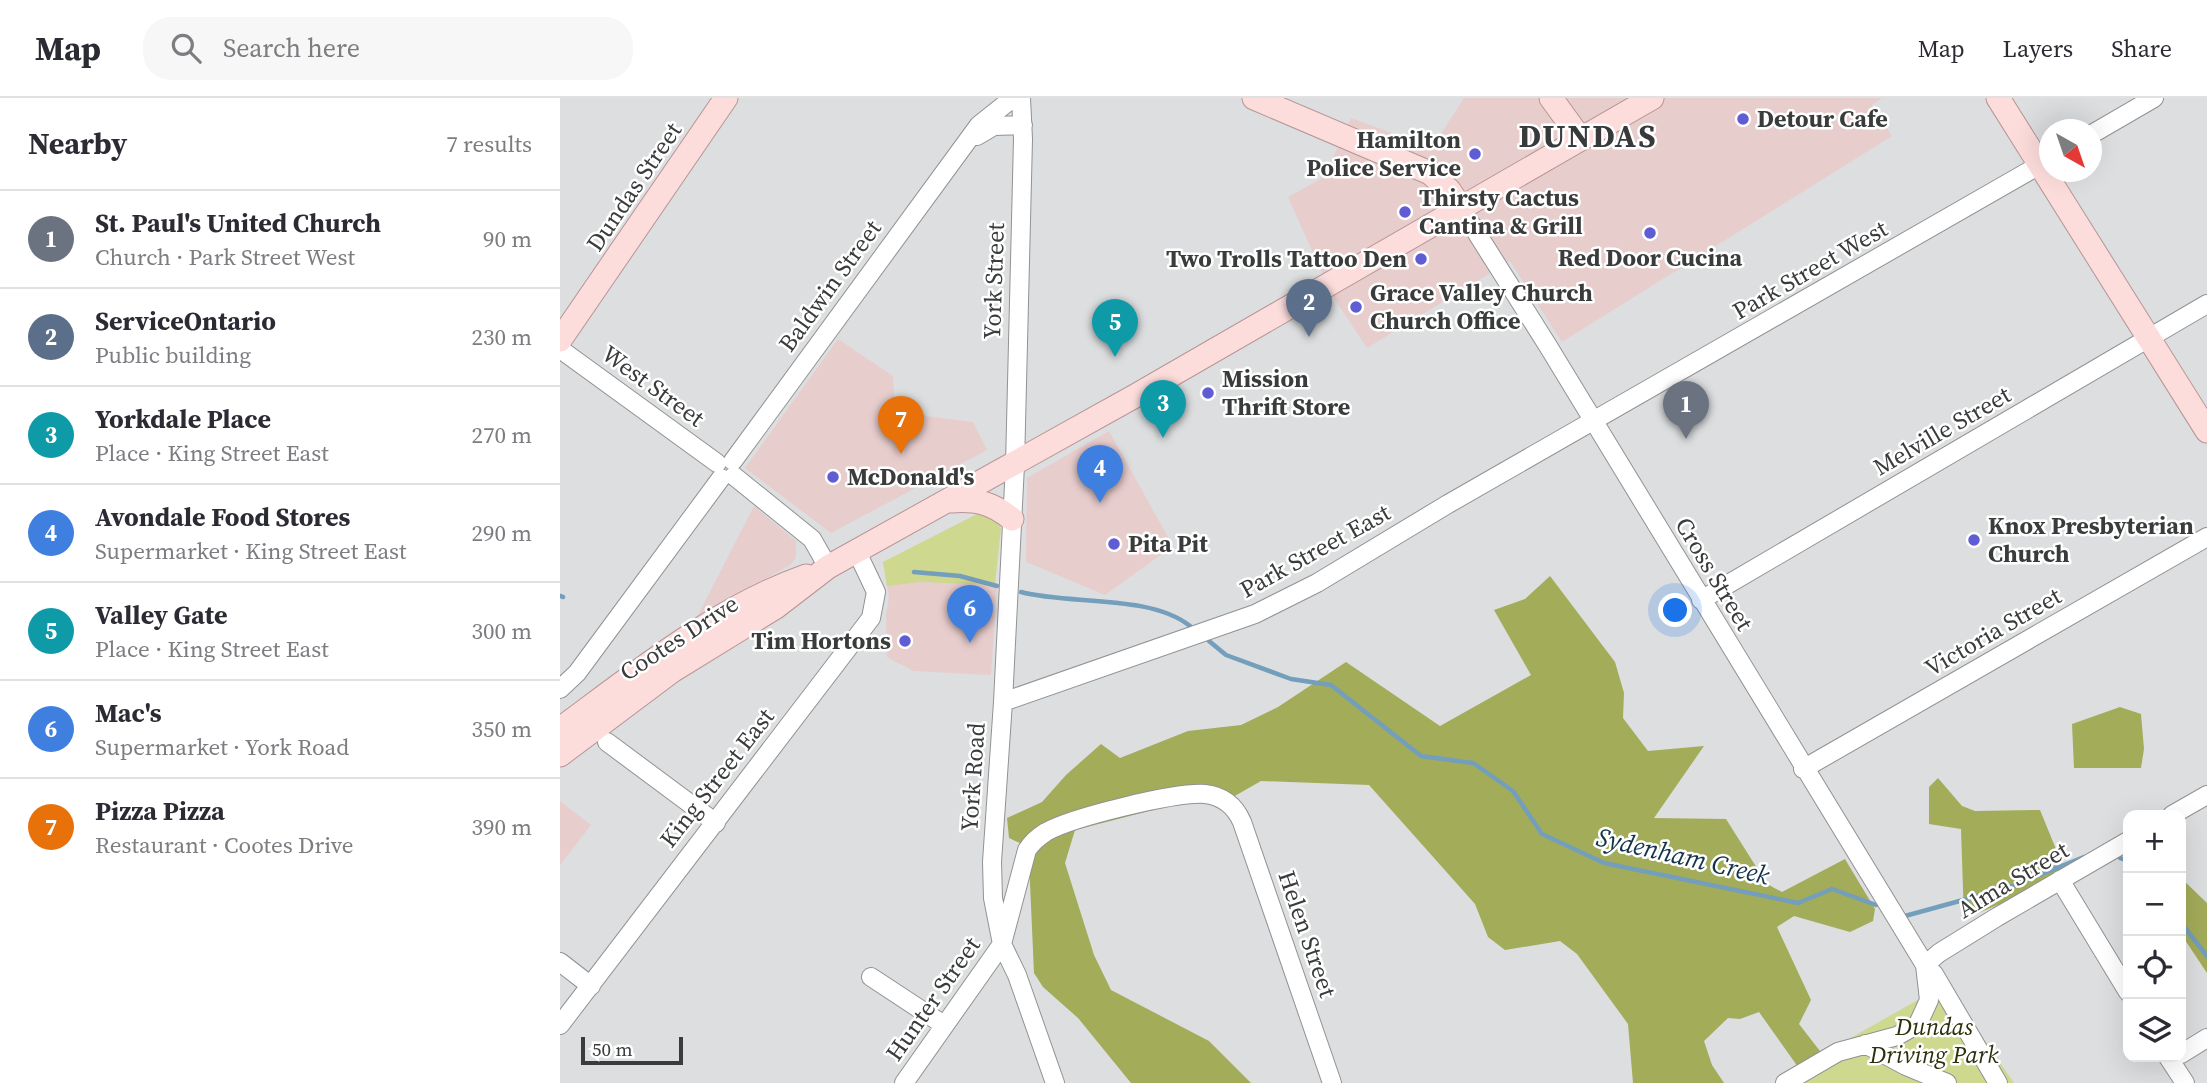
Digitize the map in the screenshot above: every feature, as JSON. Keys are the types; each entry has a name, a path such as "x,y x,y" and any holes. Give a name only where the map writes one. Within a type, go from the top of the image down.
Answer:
{"main road":[{"name":"Dundas Street","path":"560,340 726,98"},
{"path":"1254,98 1430,173 1449,190 1461,208"},
{"path":"1551,98 1580,138"},
{"path":"1014,465 1652,98"},
{"path":"1998,98 2039,154"},
{"path":"2057,182 2207,431"},
{"name":"Cootes Drive","path":"560,730 671,649 769,589 828,567 1014,465"},
{"path":"948,501 982,501 993,505 1012,519"},
{"name":"Cootes Drive","path":"560,755 672,671 776,607 828,567"}],"street":[{"name":"Baldwin Street","path":"560,689 577,673 979,125 1013,98"},
{"name":"York Street","path":"1014,465 1023,125 1021,98"},
{"path":"2102,128 2154,98"},
{"path":"968,141 994,126 1023,125"},
{"name":"Park Street West","path":"1593,421 2039,165"},
{"name":"Cross Street","path":"1461,208 1803,769 1925,965 1934,974 1998,1083"},
{"name":"Melville Street","path":"1701,600 2207,304"},
{"name":"West Street","path":"560,349 726,469 812,539 828,567"},
{"name":"Park Street East","path":"1003,702 1271,607 1317,583 1593,421"},
{"name":"York Road","path":"1014,465 1003,702 992,862 993,898 1002,944 1017,975 1055,1083"},
{"name":"Victoria Street","path":"1803,769 2207,537"},
{"name":"King Street East","path":"560,1025 871,618 876,592 857,552"},
{"path":"607,741 716,823"},
{"name":"Helen Street","path":"1002,944 1027,850 1034,840 1048,831 1119,807 1205,794 1230,803 1242,822 1332,1083"},
{"path":"2181,810 2207,795"},
{"name":"Alma Street","path":"1925,965 1939,953 2123,844"},
{"path":"2060,880 2123,984"},
{"name":"Hunter Street","path":"904,1083 1002,944"},
{"path":"560,962 591,986"},
{"path":"1785,1083 1838,1052 1897,1036 1918,1024 1929,1000 1925,965"},
{"path":"871,976 944,1025"},
{"path":"2186,1050 2207,1038"},
{"path":"1865,1044 1906,1066 1947,1083"},
{"path":"2175,1062 2185,1083"}],"shaded area":[{"path":"1464,98 1882,98 1872,105 1892,136 1562,342 1510,261 1367,348 1332,295 1288,197 1324,177 1351,118 1432,148"},
{"path":"838,339 893,376 895,412 973,422 987,450 831,533 745,468"},
{"path":"1109,431 1173,546 1105,595 1026,562 1027,478"},
{"path":"754,506 796,541 796,558 790,565 696,619"},
{"path":"883,562 997,586 991,675 913,671 887,657 886,615 889,597"},
{"path":"560,801 591,825 560,865"}],"green space":[{"path":"979,513 996,519 1001,528 995,585 920,582 887,586 883,562"},
{"path":"1550,576 1615,662 1624,693 1623,718 1648,751 1704,746 1654,818 1726,819 1767,884 1782,892 1845,859 1875,909 1873,921 1850,932 1794,916 1777,927 1811,1000 1799,1024 1823,1055 1798,1067 1759,1012 1740,1019 1728,1018 1704,1041 1712,1065 1724,1083 1633,1083 1628,1024 1577,954 1560,941 1505,950 1488,937 1475,904 1369,785 1261,781 1226,801 1200,798 1075,830 1065,863 1094,955 1111,990 1209,1041 1251,1083 1131,1083 1078,1018 1043,987 1034,973 1029,861 1037,851 1009,838 1007,818 1042,802 1066,775 1101,744 1120,758 1188,731 1241,725 1278,707 1346,662 1440,726 1531,675 1494,610 1525,599"},
{"path":"2120,707 2141,714 2144,749 2141,768 2074,768 2072,724"},
{"path":"1938,778 1962,806 1975,811 2040,810 2067,876 1964,919 1961,829 1929,824 1929,787"},
{"path":"2186,883 2207,903 2207,973 2186,942"},
{"name":"Dundas Driving Park","path":"1946,984 2014,1083 1780,1083 1826,1052"}],"waterway":[{"name":"Sydenham Creek","path":"914,572 960,576 997,586"},
{"name":"Sydenham Creek","path":"1021,592 1153,609 1190,626"},
{"name":"Sydenham Creek","path":"1209,641 1226,655 1291,679 1331,685 1421,756 1473,763 1513,791 1542,834 1604,863 1798,903 1832,889 1876,905"},
{"name":"Sydenham Creek","path":"1905,916 2007,888 2084,857"},
{"name":"Sydenham Creek","path":"2186,929 2207,956"}],"place":[{"name":"Detour Cafe","path":"1743,119"},
{"name":"Hamilton Police Service","path":"1475,154"},
{"name":"Thirsty Cactus Cantina & Grill","path":"1405,212"},
{"name":"Red Door Cucina","path":"1650,233"},
{"name":"Two Trolls Tattoo Den","path":"1421,259"},
{"name":"Grace Valley Church Church Office","path":"1356,307"},
{"name":"ServiceOntario","path":"1309,337"},
{"name":"Valley Gate","path":"1115,357"},
{"name":"Mission Thrift Store","path":"1208,393"},
{"name":"Yorkdale Place","path":"1163,438"},
{"name":"St. Paul's United Church","path":"1686,439"},
{"name":"Pizza Pizza","path":"901,454"},
{"name":"McDonald's","path":"833,477"},
{"name":"Avondale Food Stores","path":"1100,503"},
{"name":"Knox Presbyterian Church","path":"1974,540"},
{"name":"Pita Pit","path":"1114,544"},
{"name":"Tim Hortons","path":"905,641"},
{"name":"Mac's","path":"970,643"}],"district":[{"name":"DUNDAS","path":"1588,136"}]}
